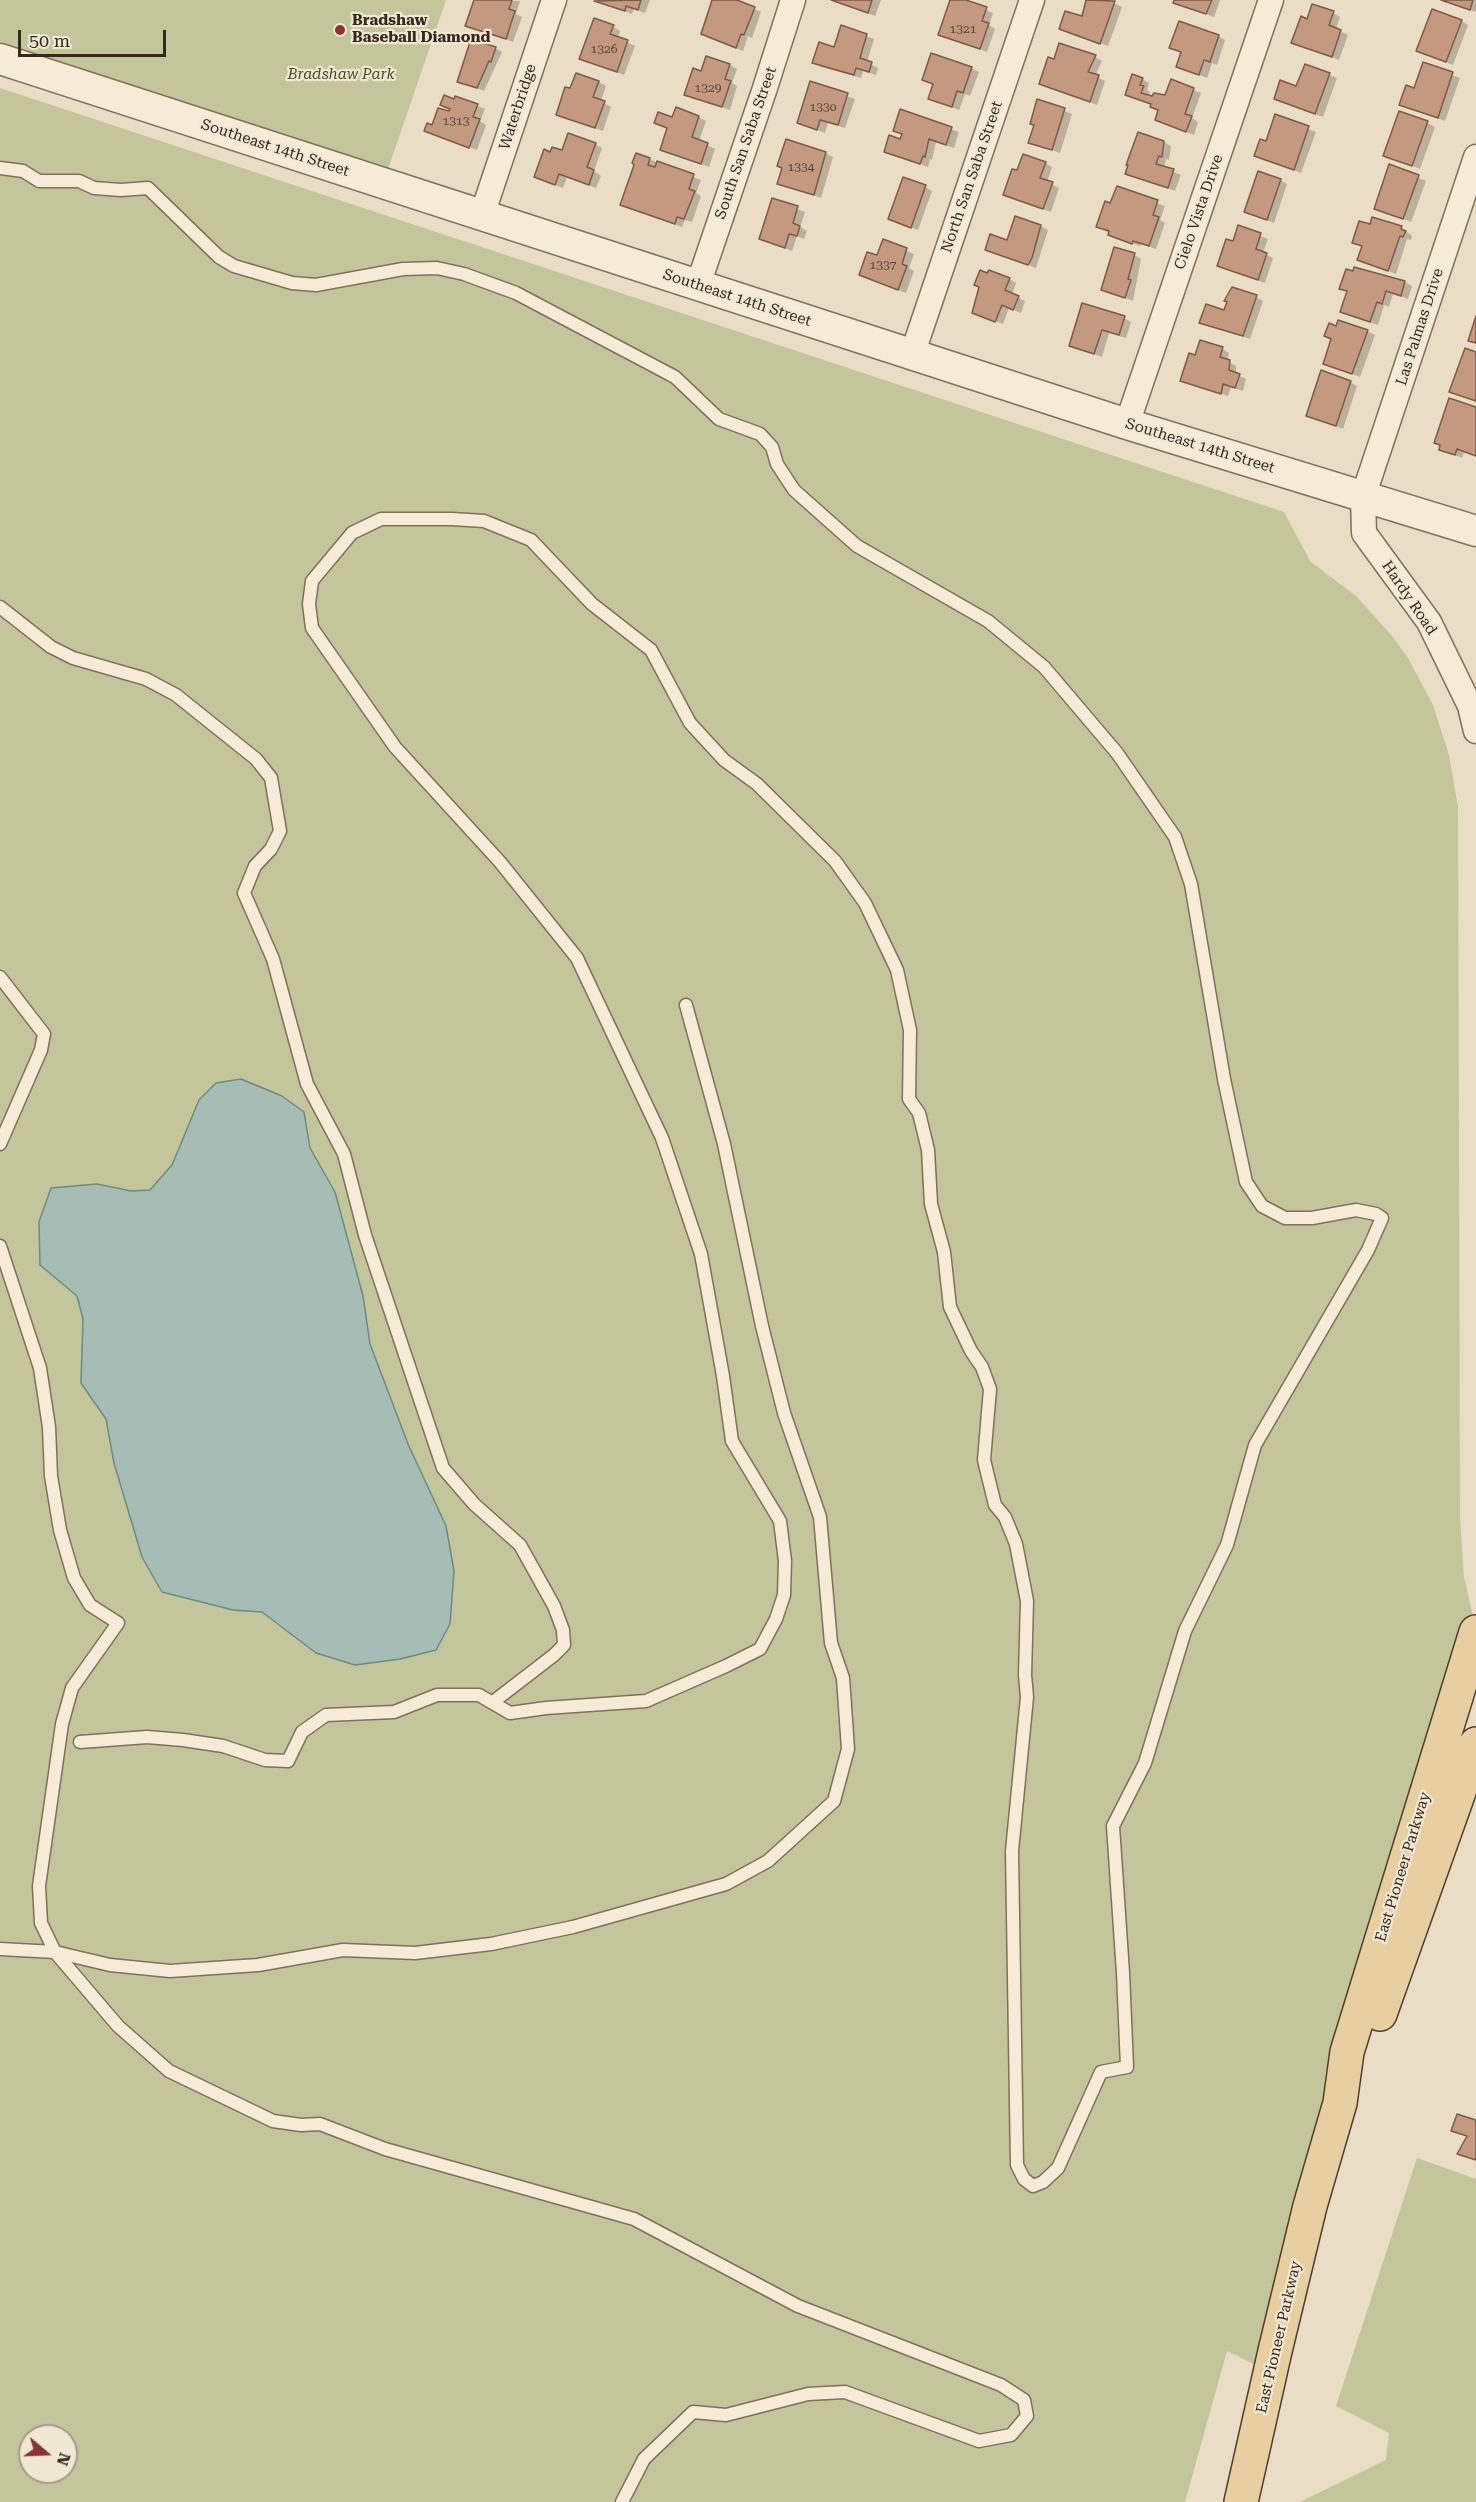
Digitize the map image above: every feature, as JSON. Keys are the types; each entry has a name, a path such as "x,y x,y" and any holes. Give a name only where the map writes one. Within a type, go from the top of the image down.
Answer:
{"main road":[{"name":"East Pioneer Parkway","path":"1241,2502 1307,2217 1340,2103 1347,2052 1476,1632"},
{"name":"East Pioneer Parkway","path":"1340,2103 1364,2057 1476,1744"}],"street":[{"name":"Waterbridge","path":"482,214 554,0"},
{"name":"South San Saba Street","path":"698,285 793,0"},
{"name":"North San Saba Street","path":"912,354 1032,0"},
{"name":"Cielo Vista Drive","path":"1127,423 1271,0"},
{"name":"Southeast 14th Street","path":"0,59 1127,423 1476,531"},
{"name":"Las Palmas Drive","path":"1363,497 1476,157"},
{"name":"Hardy Road","path":"1363,497 1364,533 1429,622 1470,706 1476,731"}],"lane":[{"path":"0,168 23,171 39,181 79,181 94,188 121,190 148,188 226,261 234,266 292,284 316,285 403,269 437,268 464,274 516,292 675,377 719,419 760,434 772,447 777,464 794,490 856,546 988,621 1044,667 1117,753 1175,837 1191,884 1224,1079 1246,1182 1262,1206 1285,1218 1312,1218 1356,1210 1376,1214 1382,1218 1368,1250 1255,1445 1227,1545 1185,1631 1145,1763 1121,1806 1113,1826 1127,2067 1101,2072 1058,2168 1043,2182 1033,2186 1024,2179 1017,2165 1012,1851 1027,1697 1025,1675 1027,1601 1016,1544 1005,1517 995,1505 984,1460 990,1389 982,1367 971,1351 950,1307 944,1252 931,1204 928,1150 919,1113 909,1099 910,1030 897,970 865,903 835,861 757,784 724,760 690,723 651,650 592,604 531,540 484,521 381,519 352,533 312,581 309,604 312,628 395,747 500,862 577,958 662,1138 701,1254 732,1441 780,1521 785,1562 784,1595 776,1619 760,1649 646,1701 546,1708 510,1713 479,1695 437,1695 394,1712 327,1715 302,1732 288,1761 264,1760 223,1746 183,1740 147,1737 80,1742"},
{"path":"0,607 51,646 73,658 146,679 176,695 256,759 271,778 280,831 271,849 255,866 244,893 273,958 307,1084 344,1154 364,1235 443,1468 474,1504 520,1545 554,1606 564,1630 564,1645 494,1702"},
{"path":"0,977 44,1034 41,1050 0,1144"},
{"path":"0,1949 55,1952 110,1965 170,1971 258,1965 343,1950 416,1953 491,1944 573,1927 726,1884 768,1861 834,1801 848,1749 843,1678 831,1643 820,1517 784,1413 762,1326 724,1144 686,1005"},
{"path":"0,1246 40,1368 58,1519 74,1578 90,1605 118,1623 72,1688 62,1724 39,1886 41,1923 55,1952 118,2026 169,2071 273,2121 301,2125 320,2124 386,2149 634,2219 798,2306 1001,2385 1024,2400 1027,2416 1011,2435 979,2441 845,2392 808,2394 726,2415 693,2412 645,2459 622,2502"}],"green space":[{"name":"Bradshaw Park","path":"0,0 446,0 388,169 0,42"},
{"path":"0,88 1284,512 1310,561 1357,597 1392,636 1408,658 1433,705 1449,755 1458,807 1460,1518 1464,1577 1476,1630 1476,1689 1440,1798 1268,2371 1227,2351 1185,2502 0,2502"},
{"path":"1417,2158 1476,2179 1476,2502 1300,2502 1386,2460 1389,2433 1336,2406"}],"water":[{"path":"241,1079 282,1096 304,1112 310,1148 335,1192 363,1296 370,1344 408,1444 446,1526 454,1571 450,1624 436,1650 400,1659 355,1665 316,1653 262,1612 233,1610 162,1592 142,1557 114,1463 106,1419 81,1383 83,1319 77,1296 40,1265 39,1222 51,1188 97,1184 131,1191 150,1190 172,1165 199,1100 216,1083"}],"building":[{"path":"474,0 512,0 509,9 515,11 506,39 465,26"},
{"path":"641,0 638,10 626,6 625,11 594,1"},
{"path":"712,0 737,0 755,7 736,48 701,34"},
{"path":"831,0 872,0 868,13"},
{"path":"950,0 966,0 987,7 982,21 989,23 980,49 938,35"},
{"path":"1086,0 1115,1 1100,44 1059,29 1065,11 1082,16"},
{"path":"1174,0 1212,0 1206,14 1173,3"},
{"path":"1441,0 1473,0 1470,10"},
{"path":"1312,4 1334,11 1329,25 1341,30 1332,57 1291,43 1301,16 1307,19"},
{"path":"1432,9 1462,20 1446,62 1416,51"},
{"path":"594,18 614,25 610,34 628,40 617,72 579,59"},
{"path":"1179,21 1219,35 1210,62 1204,60 1199,75 1176,67 1181,52 1169,48"},
{"path":"841,25 867,34 860,58 872,62 869,72 856,68 854,75 812,63 819,42 834,47"},
{"path":"471,39 496,47 477,88 457,82"},
{"path":"1059,43 1096,55 1088,72 1099,75 1090,102 1039,84 1048,57 1054,59"},
{"path":"931,53 972,67 963,93 957,91 952,107 928,99 933,84 922,80"},
{"path":"706,56 730,64 725,79 731,81 722,107 684,95 693,68 701,71"},
{"path":"1423,62 1453,72 1438,118 1399,105 1406,85 1414,88"},
{"path":"1305,64 1330,73 1315,114 1274,99 1280,80 1296,86"},
{"path":"576,73 599,81 593,97 605,101 595,128 556,115 565,87 570,88"},
{"path":"1132,74 1143,78 1140,85 1144,86 1141,93 1152,96 1154,93 1165,95 1171,79 1194,88 1185,114 1192,116 1186,132 1155,120 1158,110 1150,107 1151,104 1125,95"},
{"path":"810,81 848,93 838,125 820,120 817,130 797,123"},
{"path":"444,95 454,99 455,96 478,104 473,117 480,119 469,148 424,131 427,123 432,125 438,108 449,111 450,109 440,105"},
{"path":"1037,99 1065,108 1052,150 1028,143 1034,125 1030,124"},
{"path":"676,107 699,116 692,137 708,143 701,164 660,150 667,128 654,123 658,112 672,117"},
{"path":"900,109 952,127 946,145 929,139 925,157 923,156 920,164 884,152 889,135 900,139 902,134 893,131"},
{"path":"1399,111 1428,121 1412,166 1383,156"},
{"path":"1275,114 1309,126 1294,170 1254,156 1260,139 1266,141"},
{"path":"1138,132 1164,141 1162,157 1159,156 1156,164 1174,169 1168,188 1125,174"},
{"path":"568,133 596,143 587,167 594,170 589,185 559,174 555,185 534,177 544,149 550,152 552,147 562,150"},
{"path":"786,139 826,152 814,195 777,184 782,168 777,166"},
{"path":"636,153 650,158 648,165 655,167 657,161 694,174 689,189 695,191 684,219 677,217 675,224 620,205"},
{"path":"1023,154 1046,162 1040,178 1053,182 1043,209 1003,195 1012,169 1017,170"},
{"path":"1389,164 1419,175 1403,219 1374,209"},
{"path":"1258,171 1281,179 1267,220 1244,212"},
{"path":"903,177 926,185 911,228 888,219"},
{"path":"1117,186 1158,200 1153,215 1159,217 1149,246 1133,241 1132,244 1108,235 1109,231 1096,227 1105,201 1110,203"},
{"path":"772,198 798,206 793,223 800,226 797,236 789,234 785,248 759,239"},
{"path":"1015,216 1041,225 1028,265 985,250 990,234 1007,240"},
{"path":"1372,217 1402,226 1401,229 1406,231 1403,237 1400,236 1388,271 1357,260 1362,246 1352,243 1359,221 1370,224"},
{"path":"1238,225 1261,233 1256,249 1267,253 1258,280 1217,266 1226,239 1233,241"},
{"path":"883,239 907,248 902,264 907,266 898,290 859,275 867,252 877,255"},
{"path":"1114,247 1135,253 1128,279 1131,280 1125,298 1101,290"},
{"path":"1354,267 1405,281 1401,296 1386,291 1382,304 1377,302 1370,322 1340,312 1347,291 1339,289 1346,269 1353,271"},
{"path":"980,270 987,273 989,270 1010,278 1005,290 1019,296 1013,310 1002,305 995,322 972,313 979,287 974,285"},
{"path":"1232,287 1257,295 1243,336 1199,323 1206,304 1224,310 1227,302 1224,301"},
{"path":"1082,303 1125,316 1119,335 1102,330 1094,354 1069,346"},
{"path":"1476,316 1476,343 1468,341"},
{"path":"1338,320 1368,330 1352,374 1323,364 1331,339 1324,336 1329,323 1336,326"},
{"path":"1200,340 1223,347 1220,357 1230,360 1229,370 1240,374 1235,388 1223,384 1221,394 1180,381 1189,353 1195,355"},
{"path":"1465,348 1476,352 1476,401 1449,392"},
{"path":"1321,370 1351,381 1336,426 1306,416"},
{"path":"1449,398 1476,407 1476,456 1457,449 1455,455 1439,450 1440,445 1434,443"},
{"path":"1457,2114 1476,2120 1476,2160 1457,2154 1467,2136 1451,2131"}],"place":[{"name":"Bradshaw Baseball Diamond","path":"340,30"}]}
